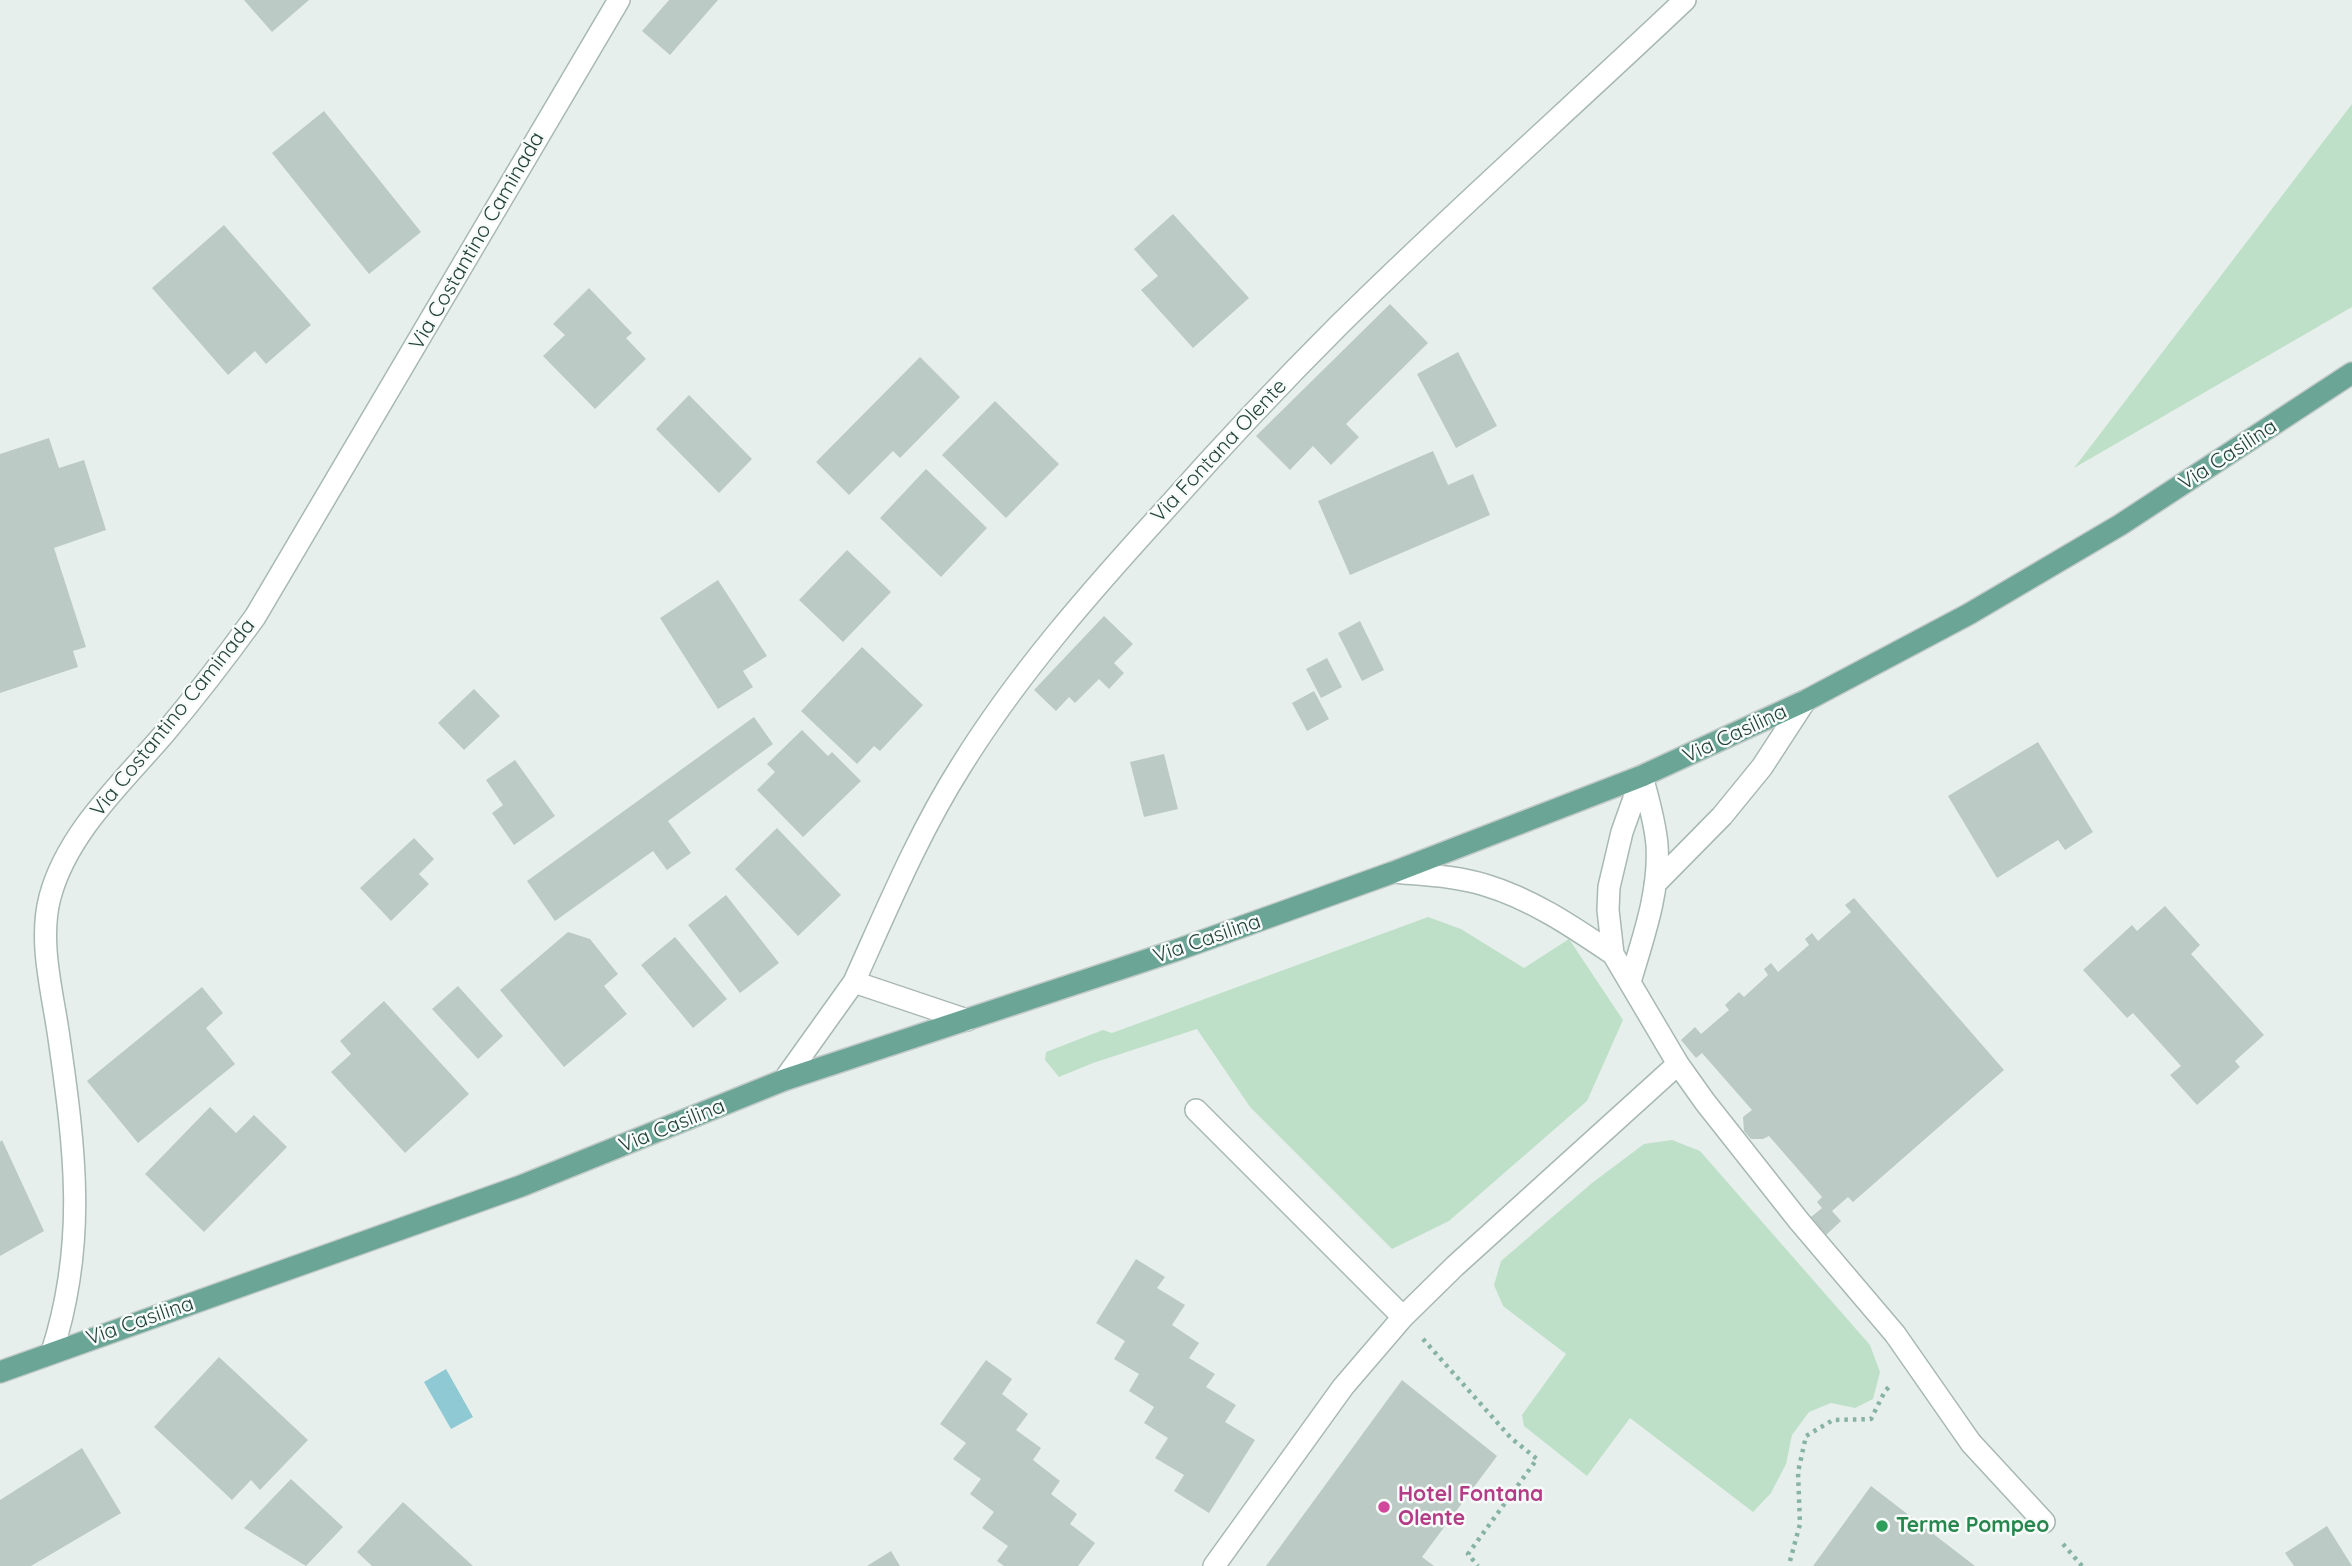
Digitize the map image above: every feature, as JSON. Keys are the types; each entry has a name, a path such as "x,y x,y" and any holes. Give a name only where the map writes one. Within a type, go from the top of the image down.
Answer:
{"main road":[{"name":"Via Casilina","path":"0,1372 521,1186 784,1080 1177,950 1394,872 1642,776 1805,701 1909,648 2069,556 2352,373"}],"street":[{"name":"Via Costantino Caminada","path":"52,1352 69,1285 76,1220 72,1129 46,938 47,912 56,880 83,830 203,688 255,617 619,0"},
{"name":"Via Fontana Olente","path":"784,1080 854,982 920,837 962,764 1017,685 1115,566 1237,431 1338,326 1685,0"},
{"path":"1655,884 1723,816 1762,767 1805,701"},
{"path":"1630,982 1647,925 1657,865 1655,829 1642,776"},
{"path":"1642,776 1622,832 1609,887 1608,910 1614,954 1678,1065 1705,1102 1799,1221 1869,1302 1914,1360 1971,1443 2044,1522"},
{"path":"1394,872 1484,884 1549,912 1614,954"},
{"path":"854,982 967,1020"},
{"path":"1214,1566 1336,1396 1403,1317 1455,1266 1678,1065"},
{"path":"1196,1110 1403,1317"}],"path":[{"path":"1403,1317 1511,1438 1537,1459 1468,1554 1478,1566"},
{"path":"1790,1561 1800,1524 1798,1472 1806,1436 1833,1420 1871,1419 1885,1391 1914,1360"}],"green space":[{"path":"2352,104 2352,307 2074,468"},
{"path":"1428,917 1461,929 1524,968 1569,939 1623,1020 1587,1101 1449,1221 1392,1249 1250,1107 1197,1029 1059,1077 1045,1060 1046,1052 1103,1030 1112,1033"},
{"path":"1672,1140 1700,1151 1870,1345 1880,1372 1873,1399 1855,1408 1831,1403 1809,1412 1792,1435 1786,1464 1771,1493 1753,1512 1630,1418 1587,1476 1524,1426 1522,1415 1566,1354 1503,1306 1494,1285 1501,1261 1592,1183 1644,1144"}],"water":[{"path":"446,1369 473,1417 451,1429 424,1382"}],"building":[{"path":"244,0 309,0 272,32"},
{"path":"669,0 718,0 670,55 642,31"},
{"path":"324,111 421,232 369,274 272,153"},
{"path":"1173,214 1249,298 1193,348 1141,290 1158,276 1134,249"},
{"path":"224,225 311,325 266,364 255,351 228,375 152,288"},
{"path":"589,288 632,333 626,338 646,359 595,409 543,356 565,335 553,324"},
{"path":"1390,304 1428,343 1346,424 1359,437 1331,465 1313,446 1290,470 1256,436"},
{"path":"1458,352 1497,426 1456,448 1417,374"},
{"path":"920,357 960,397 900,458 893,451 849,495 816,462"},
{"path":"689,395 752,459 719,493 656,429"},
{"path":"995,401 1059,464 1006,518 942,455"},
{"path":"49,438 59,468 84,460 106,530 54,548 86,647 73,651 78,667 0,693 0,454"},
{"path":"1433,451 1448,485 1473,474 1490,515 1350,575 1318,501"},
{"path":"926,469 987,528 941,577 880,518"},
{"path":"847,550 891,592 843,642 799,600"},
{"path":"718,580 767,656 743,671 753,687 718,709 660,618"},
{"path":"1104,616 1133,644 1114,663 1124,673 1109,689 1099,679 1075,703 1069,697 1056,711 1034,690"},
{"path":"1360,621 1384,670 1362,681 1338,633"},
{"path":"862,647 923,705 880,751 874,746 857,764 801,711"},
{"path":"1327,658 1342,687 1321,698 1306,669"},
{"path":"474,689 500,716 464,750 438,723"},
{"path":"1314,691 1329,719 1307,731 1292,703"},
{"path":"754,717 773,744 668,821 691,853 667,870 653,851 555,921 527,881"},
{"path":"802,730 828,756 832,752 861,781 803,837 757,790 775,772 767,764"},
{"path":"2038,742 2093,832 2065,850 2058,840 1997,878 1948,796"},
{"path":"1164,754 1178,809 1144,817 1130,762"},
{"path":"515,760 555,816 514,845 492,813 503,805 486,780"},
{"path":"777,828 841,895 798,936 735,869"},
{"path":"414,838 434,859 419,874 429,884 391,921 360,888"},
{"path":"726,895 779,963 740,993 688,925"},
{"path":"1854,898 2004,1070 1853,1202 1848,1197 1832,1211 1841,1221 1826,1235 1811,1217 1822,1208 1817,1202 1822,1197 1769,1136 1751,1139 1744,1131 1743,1117 1752,1110 1702,1053 1696,1058 1681,1040 1695,1027 1701,1034 1729,1010 1725,1005 1739,992 1744,997 1768,975 1764,969 1771,963 1778,972 1809,945 1805,939 1812,933 1818,941 1851,912 1845,905"},
{"path":"2165,906 2200,945 2191,954 2264,1035 2235,1061 2240,1067 2197,1105 2170,1075 2181,1066 2133,1013 2127,1018 2083,970 2132,925 2137,931"},
{"path":"568,932 590,939 618,974 604,986 627,1014 564,1067 500,990"},
{"path":"675,937 727,999 693,1028 641,965"},
{"path":"458,986 503,1036 478,1059 432,1009"},
{"path":"202,987 223,1013 206,1028 235,1064 138,1143 87,1081"},
{"path":"384,1001 469,1094 405,1153 331,1072 351,1054 340,1041"},
{"path":"210,1107 236,1133 254,1115 287,1147 204,1232 145,1174"},
{"path":"2,1140 44,1231 0,1256 0,1142"},
{"path":"1136,1259 1165,1277 1157,1288 1185,1305 1172,1325 1199,1343 1189,1358 1215,1374 1206,1387 1236,1405 1225,1422 1255,1440 1209,1513 1174,1491 1184,1475 1155,1458 1168,1438 1144,1423 1154,1407 1129,1391 1139,1374 1114,1359 1125,1341 1096,1323"},
{"path":"219,1357 308,1440 260,1490 251,1480 232,1500 154,1427"},
{"path":"986,1360 1012,1379 1002,1394 1028,1414 1016,1430 1041,1448 1033,1460 1060,1481 1051,1494 1077,1514 1070,1524 1095,1543 1078,1566 1004,1566 997,1561 1008,1546 982,1528 994,1512 970,1494 981,1479 953,1459 966,1443 940,1424"},
{"name":"Hotel Fontana Olente","path":"1402,1380 1497,1456 1422,1557 1434,1566 1266,1566"},
{"path":"82,1448 121,1513 31,1566 0,1566 0,1500"},
{"path":"291,1479 343,1527 306,1566 244,1528"},
{"name":"Terme Pompeo","path":"1871,1486 1975,1566 1813,1566"},
{"path":"403,1502 473,1566 372,1566 357,1552"},
{"path":"2327,1526 2352,1566 2294,1566 2285,1553"},
{"path":"891,1551 900,1566 867,1566"}],"place":[{"name":"Hotel Fontana Olente","path":"1384,1507"},
{"name":"Terme Pompeo","path":"1882,1526"}]}
